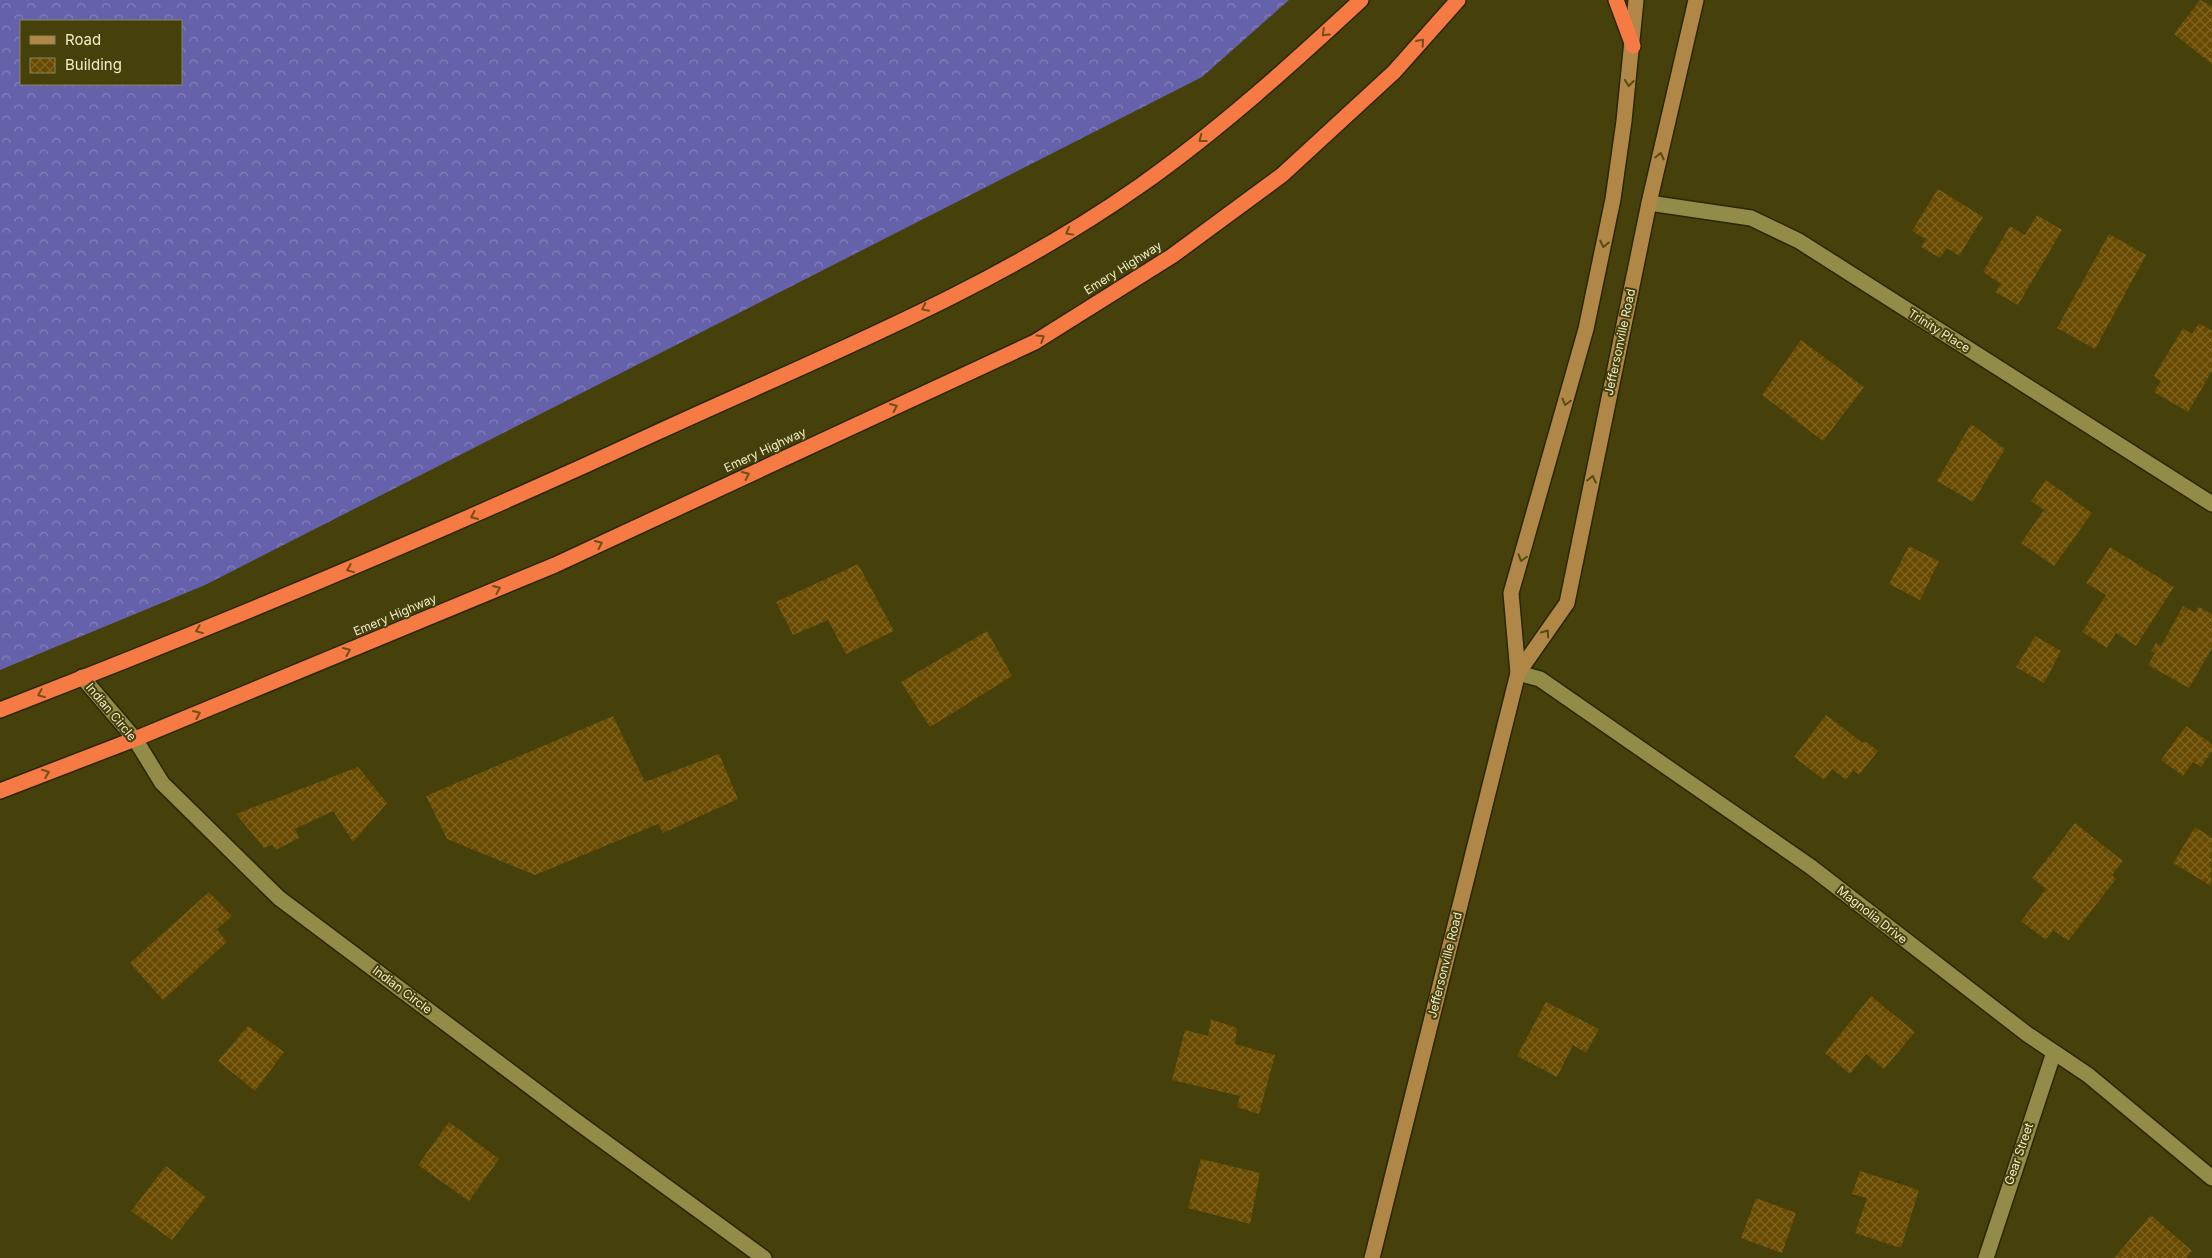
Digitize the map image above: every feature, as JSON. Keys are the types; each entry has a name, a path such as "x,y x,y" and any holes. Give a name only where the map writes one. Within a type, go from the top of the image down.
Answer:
{"highway":[{"path":"0,710 395,550 518,496 890,326 1000,270 1076,227 1142,185 1217,127 1308,50 1361,0"},
{"name":"Emery Highway","path":"0,791 135,739 555,565 1035,342 1172,256 1282,175 1394,72 1458,0"},
{"path":"1447,12 1467,0"},
{"path":"1616,0 1633,46"}],"street":[{"name":"Jeffersonville Road","path":"1372,1258 1518,673 1511,593 1586,329 1613,199 1633,46 1636,0"},
{"name":"Jeffersonville Road","path":"1518,673 1566,603 1649,203 1696,0"},
{"name":"Trinity Place","path":"1649,203 1751,218 1799,241 2212,504"},
{"name":"Magnolia Drive","path":"1518,673 1540,679 1811,867 2027,1034 2088,1075 2212,1178"},
{"name":"Indian Circle","path":"82,677 135,739 162,782 279,898 572,1118 764,1258"},
{"name":"Gear Street","path":"1986,1258 2054,1052"}],"green space":[{"path":"0,0 1289,0 1202,77 205,585 0,670"}],"building":[{"path":"2200,0 2212,6 2212,64 2174,34"},
{"path":"1938,189 1983,217 1959,256 1947,248 1940,258 1921,247 1926,239 1912,231"},
{"path":"2037,215 2062,230 2018,305 1995,292 2001,284 1983,272 2010,226 2025,235"},
{"path":"2109,234 2146,255 2095,349 2057,328"},
{"path":"2199,323 2212,331 2212,371 2188,412 2154,392 2161,381 2154,376 2183,328 2192,334"},
{"path":"1801,340 1864,387 1823,441 1762,395"},
{"path":"1971,424 2005,449 1973,502 1937,481"},
{"path":"2046,480 2092,513 2054,566 2021,543 2044,510 2031,501"},
{"path":"1909,546 1939,561 1920,600 1889,584"},
{"path":"2110,547 2174,587 2136,646 2116,633 2107,648 2082,632 2106,595 2086,583"},
{"path":"858,564 894,631 846,654 828,620 793,635 776,602"},
{"path":"2183,606 2195,613 2199,607 2212,614 2212,648 2189,688 2148,665 2155,653 2151,651 2156,643 2161,646"},
{"path":"987,631 1012,676 930,727 901,682"},
{"path":"2035,636 2061,651 2044,683 2016,667"},
{"path":"1826,715 1863,743 1865,741 1878,751 1859,775 1853,770 1846,780 1832,769 1824,780 1794,757"},
{"path":"613,716 645,782 719,754 738,799 663,833 658,824 535,875 447,839 426,796"},
{"path":"2186,726 2212,744 2212,751 2201,767 2193,762 2183,776 2161,760"},
{"path":"358,767 387,803 353,842 333,811 295,829 299,838 276,850 272,845 264,848 236,814"},
{"path":"2075,823 2123,861 2112,875 2116,879 2068,941 2053,930 2046,940 2021,921 2046,889 2032,878"},
{"path":"2195,827 2212,838 2211,886 2173,863"},
{"path":"209,892 232,916 217,929 227,942 163,1000 130,963"},
{"path":"1871,996 1915,1032 1884,1069 1866,1054 1850,1074 1825,1053"},
{"path":"1546,1002 1599,1029 1586,1053 1573,1045 1557,1077 1517,1056"},
{"path":"1211,1019 1237,1028 1235,1044 1275,1055 1259,1114 1237,1107 1240,1096 1172,1080 1185,1030 1208,1036"},
{"path":"248,1026 284,1052 255,1091 218,1061"},
{"path":"449,1122 499,1159 469,1201 418,1165"},
{"path":"1201,1159 1260,1173 1250,1224 1188,1208"},
{"path":"166,1166 206,1197 172,1240 131,1211"},
{"path":"1860,1171 1919,1190 1901,1248 1855,1233 1867,1198 1852,1194"},
{"path":"1756,1198 1796,1213 1782,1253 1741,1238"},
{"path":"2151,1215 2192,1251 2186,1258 2114,1258"}]}
